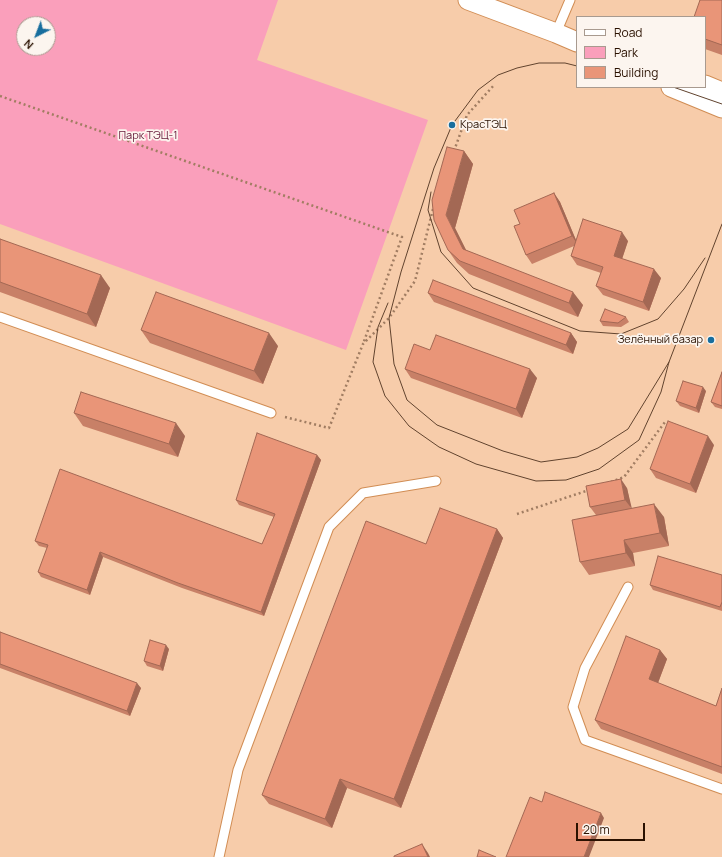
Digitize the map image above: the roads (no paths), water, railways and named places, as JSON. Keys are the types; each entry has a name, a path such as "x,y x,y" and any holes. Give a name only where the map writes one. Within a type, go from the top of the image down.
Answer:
{"street":[{"path":"468,0 576,39"},
{"path":"556,32 576,42"},
{"path":"706,85 722,92"},
{"path":"673,88 722,108"}],"lane":[{"path":"556,32 570,0"},
{"path":"0,317 271,413"},
{"path":"219,857 238,770 330,527 363,493 436,481"},
{"path":"628,587 584,668 573,707 586,740 722,789"}],"tram line":[{"path":"576,66 565,63 539,63 517,68 498,75 478,90 452,125 434,168 401,272 389,318 394,364 407,400 437,425 503,451 541,462 577,457 598,448 628,429 669,362"},
{"path":"676,88 722,104"},
{"path":"431,192 428,210 441,252 473,288 580,331 621,334 658,319 684,289 705,258"},
{"path":"388,303 378,327 373,362 385,396 409,426 439,447 476,464 536,481 566,480 599,469 639,440 661,392 669,362 722,224"}],"place":[{"name":"КрасТЭЦ","path":"452,125"},
{"name":"Зелённый базар","path":"711,340"}],"park label":[{"name":"Парк ТЭЦ-1","path":"148,136"}]}
